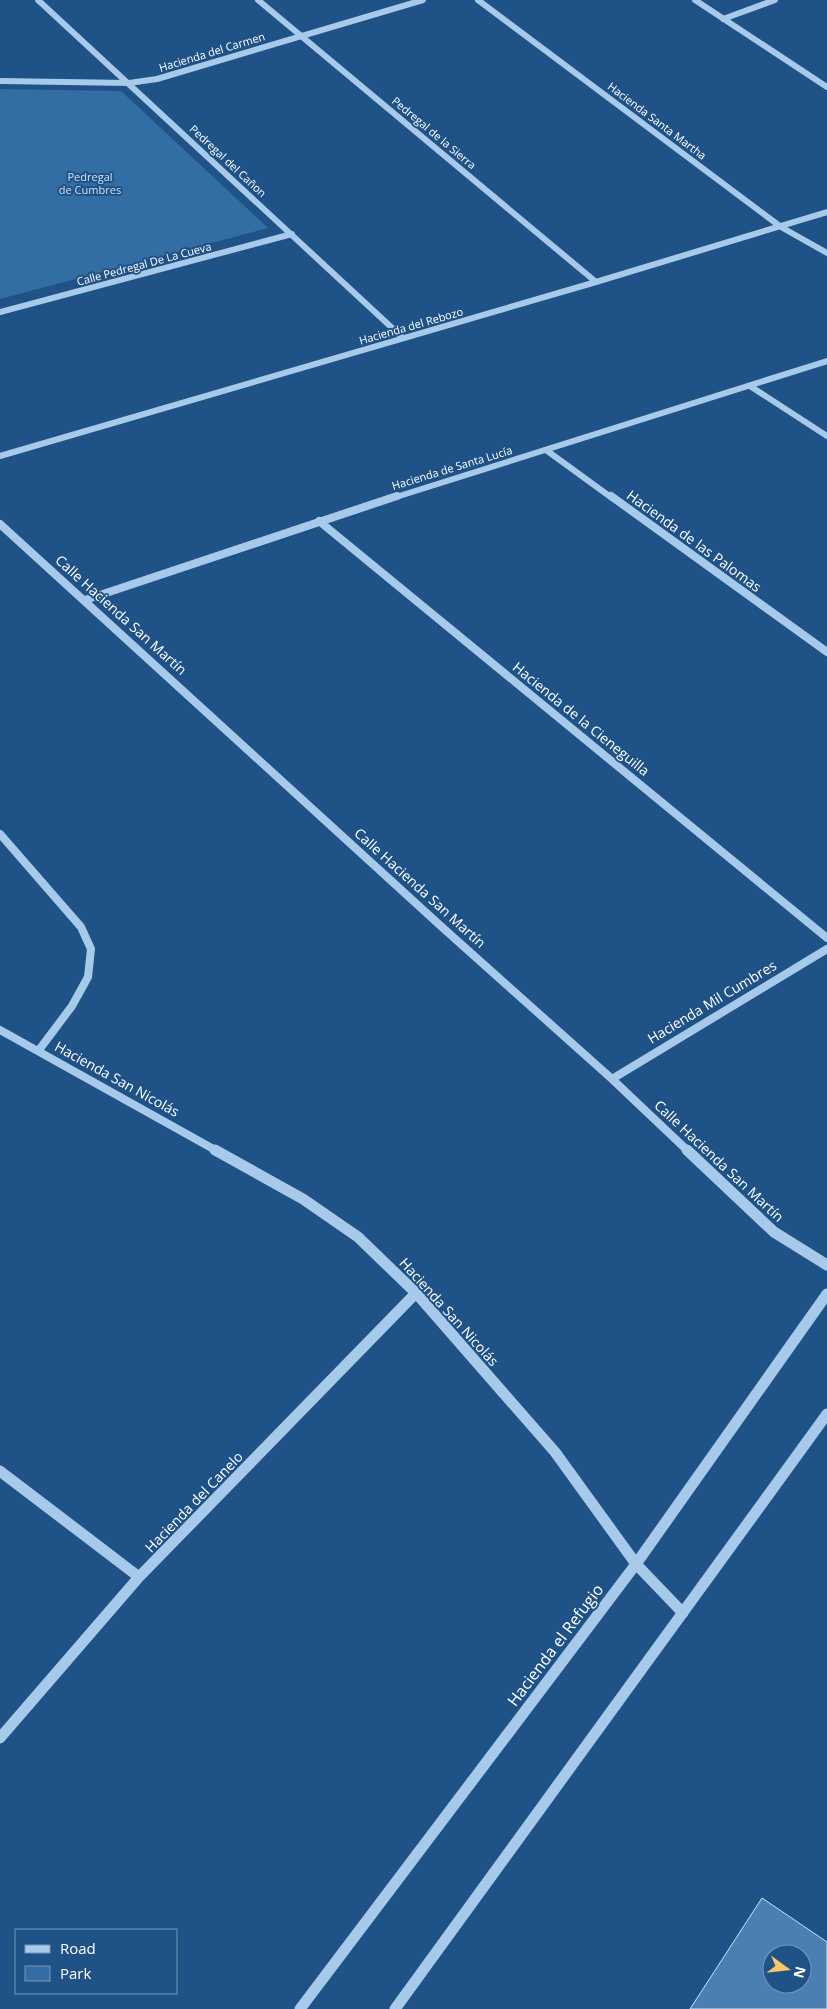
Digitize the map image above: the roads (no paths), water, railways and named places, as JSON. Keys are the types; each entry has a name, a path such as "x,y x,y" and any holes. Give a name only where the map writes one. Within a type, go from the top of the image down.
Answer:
{"street":[{"name":"Pedregal del Cañon","path":"38,0 403,338"},
{"name":"Pedregal de la Sierra","path":"258,0 596,282"},
{"name":"Hacienda del Carmen","path":"0,81 129,83 177,74 423,0"},
{"name":"Hacienda Santa Martha","path":"478,0 781,226 827,253"},
{"path":"695,0 827,87"},
{"path":"723,19 775,0"},
{"name":"Hacienda del Rebozo","path":"0,456 596,282 827,212"},
{"name":"Calle Pedregal De La Cueva","path":"0,312 292,234"},
{"name":"Hacienda de Santa Lucía","path":"85,600 319,521 827,361"},
{"path":"750,386 827,436"},
{"name":"Hacienda de las Palomas","path":"546,450 827,652"},
{"name":"Hacienda de la Cieneguilla","path":"319,521 827,938"},
{"name":"Calle Hacienda San Martín","path":"0,524 612,1080 774,1232 827,1266"},
{"path":"0,834 81,927 91,949 88,977 72,1006 39,1050"},
{"name":"Hacienda Mil Cumbres","path":"612,1080 827,949"},
{"name":"Hacienda San Nicolás","path":"0,1030 39,1050 303,1200 358,1237 416,1292 555,1452 636,1564 683,1613"},
{"name":"Hacienda del Canelo","path":"0,1738 139,1577 416,1292"},
{"name":"Hacienda el Refugio","path":"300,2009 636,1564 827,1294"},
{"path":"395,2009 827,1414"},
{"path":"0,1471 139,1577"}],"park label":[{"name":"Pedregal de Cumbres","path":"90,183"}]}
